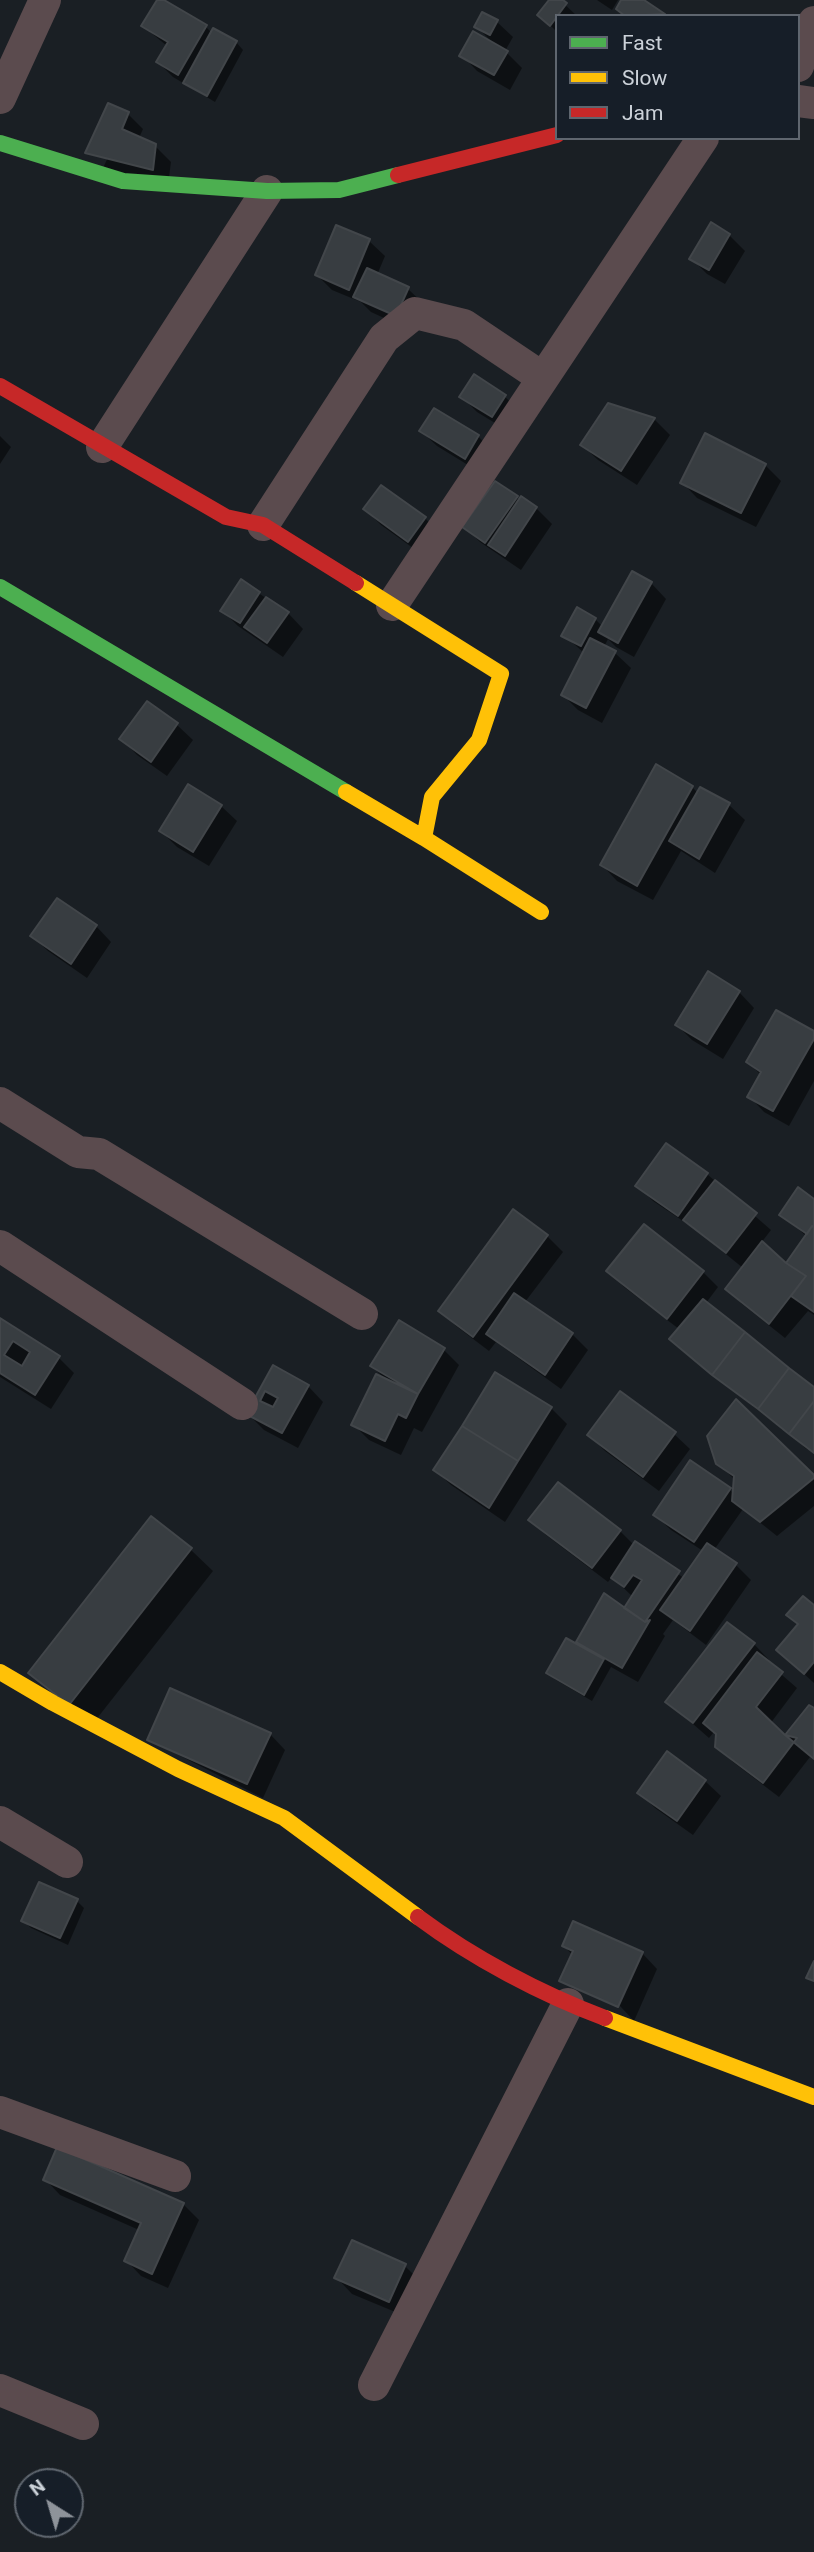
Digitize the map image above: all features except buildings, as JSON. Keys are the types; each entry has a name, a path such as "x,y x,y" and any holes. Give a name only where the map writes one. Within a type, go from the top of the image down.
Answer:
{"street":[{"path":"0,98 45,0"},
{"path":"800,60 814,22"},
{"path":"0,143 123,181 267,191 340,190 555,136"},
{"path":"392,605 702,140"},
{"path":"102,447 267,191"},
{"path":"263,525 384,338 415,313 464,325 543,378"},
{"path":"0,386 226,517 263,525 501,674 479,740 432,797 424,838"},
{"path":"0,587 424,838 541,912"},
{"path":"0,1103 78,1152 99,1154 362,1314"},
{"path":"0,1246 242,1404"},
{"path":"0,1672 178,1769 284,1818 449,1940 568,2004 814,2097"},
{"path":"0,1822 67,1862"},
{"path":"374,2385 568,2004"},
{"path":"0,2112 175,2176"},
{"path":"0,2390 83,2424"}],"traffic: fast":[{"path":"0,143 123,181 267,191 339,190 398,175"},
{"path":"0,587 346,792"}],"traffic: slow":[{"path":"356,583 501,674 479,740 432,797 424,838 541,912"},
{"path":"346,792 424,838"},
{"path":"0,1672 178,1769 284,1818 418,1917"},
{"path":"605,2018 814,2097"}],"traffic: jam":[{"path":"398,175 555,136"},
{"path":"0,386 226,517 263,525 356,583"},
{"path":"418,1917 461,1947 508,1974 605,2018"}]}
